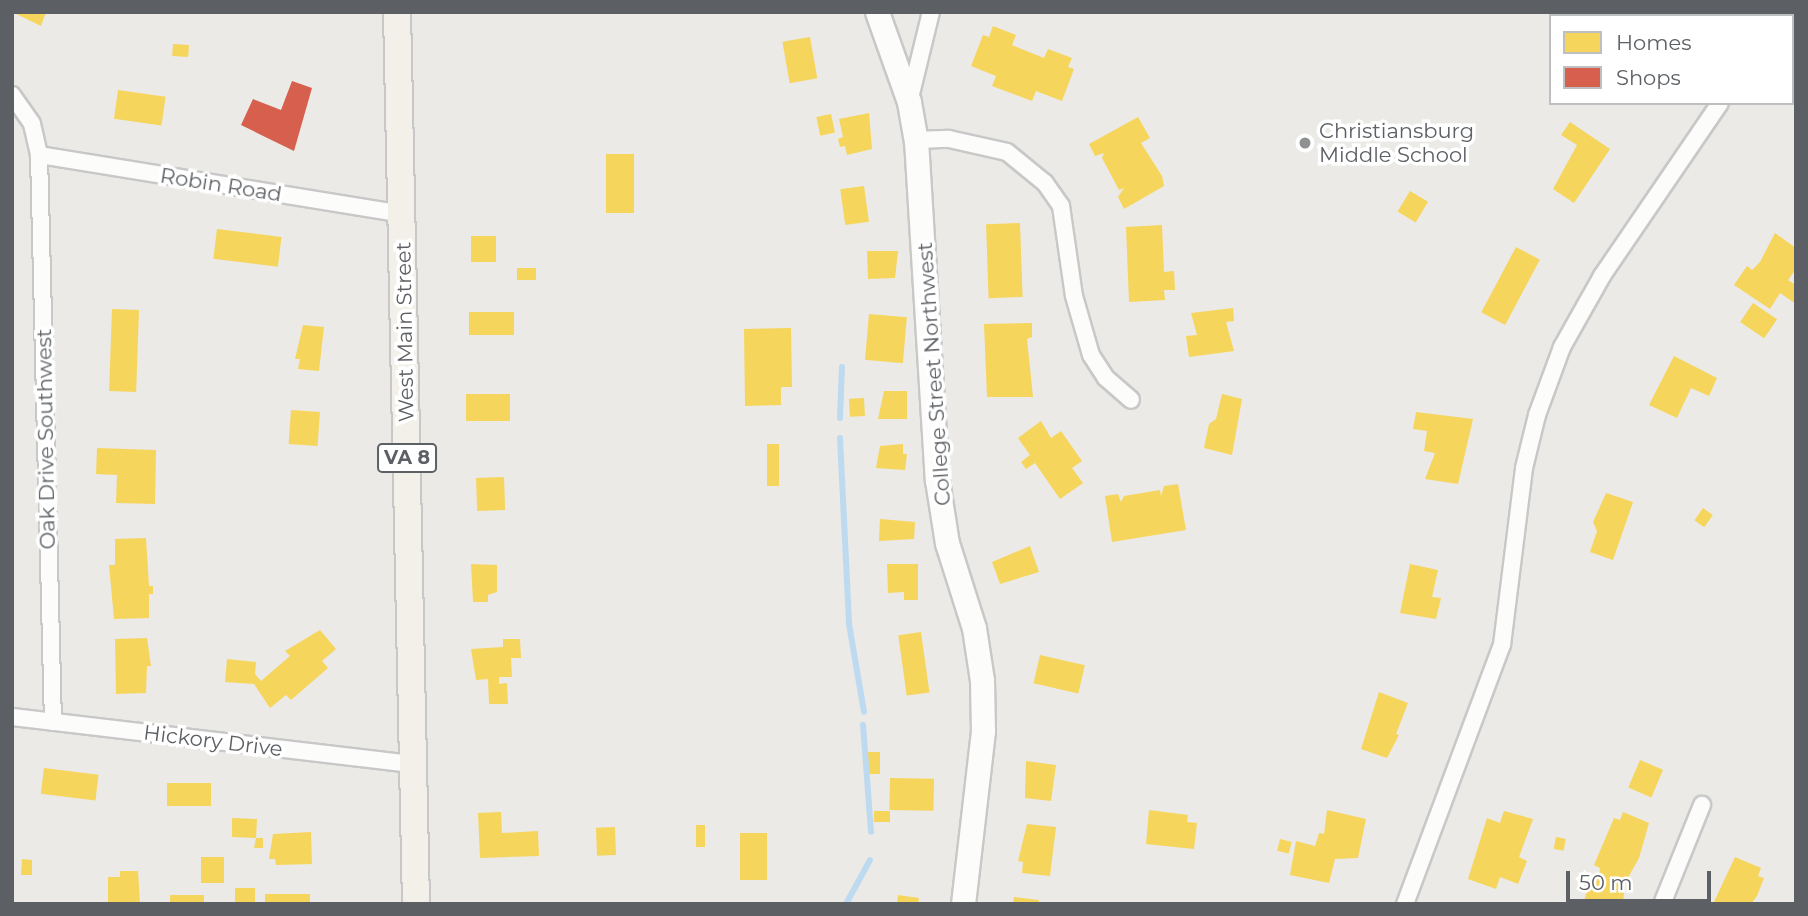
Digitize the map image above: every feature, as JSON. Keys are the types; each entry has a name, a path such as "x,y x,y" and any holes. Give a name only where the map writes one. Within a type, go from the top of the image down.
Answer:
{"main road":[{"name":"West Main Street","path":"397,12 416,904"}],"street":[{"name":"College Street Northwest","path":"877,12 909,102 916,140 937,480 947,543 974,628 982,680 983,731 963,904"},
{"path":"909,102 931,12"},
{"name":"Oak Drive Southwest","path":"12,95 32,124 39,155 53,722"},
{"path":"1405,904 1502,645 1524,468 1537,415 1562,347 1602,276 1719,105"},
{"path":"916,140 949,139 1007,152 1045,183 1061,205 1073,296 1091,355 1106,378 1131,400"},
{"name":"Robin Road","path":"39,155 402,214"},
{"name":"Hickory Drive","path":"12,718 414,764"},
{"path":"1662,904 1702,805"}],"building: Homes":[{"path":"12,12 46,12 41,26"},
{"path":"993,26 1016,35 1012,45 1044,58 1048,49 1072,58 1068,67 1074,69 1062,101 1036,91 1032,101 992,86 996,76 971,66 983,35 989,37"},
{"path":"810,37 817,78 790,83 782,42"},
{"path":"173,44 189,45 188,57 172,56"},
{"path":"118,90 166,97 161,125 114,119"},
{"path":"869,113 872,149 847,155 845,146 840,147 838,139 843,137 839,119"},
{"path":"831,114 835,133 820,136 816,117"},
{"path":"1138,117 1150,138 1141,143 1162,176 1164,186 1124,209 1118,197 1124,188 1119,190 1102,158 1104,153 1095,156 1089,144"},
{"path":"1570,122 1610,149 1574,203 1553,189 1577,145 1561,135"},
{"path":"606,154 634,154 634,213 606,213"},
{"path":"864,186 869,222 845,225 840,189"},
{"path":"1410,191 1428,202 1416,222 1398,212"},
{"path":"1020,223 1023,297 989,298 986,224"},
{"path":"1162,225 1164,272 1174,271 1175,290 1164,290 1165,300 1129,302 1126,227"},
{"path":"217,229 282,237 278,267 213,259"},
{"path":"1775,233 1796,248 1796,269 1788,280 1796,285 1796,304 1780,293 1770,309 1734,285 1747,266 1752,270 1760,262"},
{"path":"471,236 496,236 496,262 471,262"},
{"path":"1516,247 1540,260 1505,325 1481,312"},
{"path":"867,251 898,251 895,278 868,279"},
{"path":"517,268 536,268 536,280 517,280"},
{"path":"1753,303 1777,319 1764,338 1740,322"},
{"path":"1233,308 1234,321 1226,322 1234,351 1189,357 1186,336 1197,335 1191,313"},
{"path":"112,309 139,310 136,392 109,391"},
{"path":"469,312 514,312 514,335 469,335"},
{"path":"869,314 907,317 903,363 865,360"},
{"path":"1032,323 1032,337 1027,339 1033,397 987,397 984,324"},
{"path":"303,325 324,327 319,371 298,369 300,359 295,359"},
{"path":"791,328 792,387 781,387 781,405 745,406 744,329"},
{"path":"1674,356 1717,378 1709,396 1691,388 1677,418 1649,405"},
{"path":"884,391 907,391 907,419 878,419"},
{"path":"466,394 510,394 510,421 466,421"},
{"path":"1222,394 1242,399 1232,455 1204,448 1209,424 1216,419"},
{"path":"864,398 865,416 850,417 849,399"},
{"path":"291,410 320,412 318,446 289,444"},
{"path":"1416,412 1473,419 1458,484 1425,479 1435,453 1424,451 1427,431 1413,429"},
{"path":"1041,421 1051,438 1061,431 1082,461 1072,468 1083,483 1060,499 1035,463 1026,469 1021,462 1030,455 1018,438"},
{"path":"767,444 779,444 779,486 767,486"},
{"path":"903,444 903,454 907,454 905,470 876,468 880,446"},
{"path":"97,448 156,450 155,504 116,503 117,475 96,474"},
{"path":"504,477 505,510 477,511 476,478"},
{"path":"1178,484 1186,530 1112,542 1105,496 1118,494 1121,502 1124,496 1160,490 1161,496 1164,486"},
{"path":"1606,493 1633,502 1613,560 1590,552 1597,531 1593,522"},
{"path":"1703,508 1713,515 1704,527 1694,520"},
{"path":"880,519 915,522 914,539 879,541"},
{"path":"146,538 149,586 153,586 153,594 149,594 149,618 114,619 109,565 115,565 115,539"},
{"path":"1030,546 1039,572 1000,584 992,562"},
{"path":"471,564 497,565 497,592 488,595 488,602 473,602"},
{"path":"887,564 918,564 918,600 904,600 904,592 888,593"},
{"path":"1410,564 1438,570 1432,597 1441,598 1436,619 1400,613"},
{"path":"320,630 336,649 322,661 328,668 291,700 286,695 270,708 254,684 225,682 227,659 256,662 255,674 261,681 290,656 285,651"},
{"path":"921,632 929,692 907,696 898,635"},
{"path":"147,638 151,666 147,666 146,693 116,694 115,639"},
{"path":"503,639 520,639 521,658 511,658 512,677 499,677 499,684 507,683 508,704 489,704 488,679 476,680 471,649 503,647"},
{"path":"1040,655 1085,665 1078,694 1033,683"},
{"path":"1379,692 1408,703 1396,734 1399,735 1387,758 1361,749"},
{"path":"868,752 880,752 880,774 868,774"},
{"path":"1640,760 1663,770 1651,797 1628,788"},
{"path":"1026,761 1056,765 1051,801 1025,798"},
{"path":"44,768 99,775 95,801 41,794"},
{"path":"890,778 934,779 933,811 889,810"},
{"path":"167,783 211,783 211,806 167,806"},
{"path":"1149,810 1188,815 1187,822 1197,823 1194,849 1146,844"},
{"path":"1327,810 1366,819 1358,858 1335,859 1329,883 1290,875 1296,841 1315,846 1319,833 1324,834"},
{"path":"874,811 890,811 890,822 874,822"},
{"path":"1504,811 1533,819 1519,857 1527,861 1518,884 1500,877 1496,889 1468,879 1487,818 1500,823"},
{"path":"501,812 502,833 538,831 539,856 480,858 478,813"},
{"path":"1623,812 1649,823 1639,858 1625,883 1623,904 1583,904 1591,878 1597,881 1599,876 1600,868 1594,865 1614,818 1620,820"},
{"path":"232,818 257,819 256,838 232,837"},
{"path":"1027,824 1056,827 1050,876 1022,873 1023,862 1018,861"},
{"path":"696,825 705,825 705,847 696,847"},
{"path":"615,827 616,855 597,856 596,828"},
{"path":"311,832 312,864 276,865 275,859 269,859 273,834"},
{"path":"740,833 767,833 767,880 740,880"},
{"path":"1556,837 1566,839 1564,851 1554,849"},
{"path":"256,838 263,838 263,848 254,848"},
{"path":"1280,839 1292,842 1289,854 1277,851"},
{"path":"201,857 224,857 224,883 201,883"},
{"path":"1735,857 1761,868 1758,876 1764,878 1757,896 1751,904 1713,904"},
{"path":"22,859 32,860 32,875 21,875"},
{"path":"120,871 138,871 140,904 108,904 108,877 120,877"},
{"path":"235,888 255,888 255,904 235,904"},
{"path":"265,894 310,894 310,904 265,904"},
{"path":"170,895 204,895 204,904 170,904"},
{"path":"898,895 919,898 918,904 897,904"},
{"path":"1014,897 1039,900 1038,904 1013,904"}],"building: Shops":[{"path":"292,81 312,88 294,151 241,125 253,99 281,110"}],"waterway":[{"path":"840,418 842,367"},
{"path":"840,438 849,624 864,712"},
{"path":"863,725 871,832"},
{"path":"846,904 870,860"}],"place":[{"name":"Christiansburg Middle School","path":"1305,143"}]}
